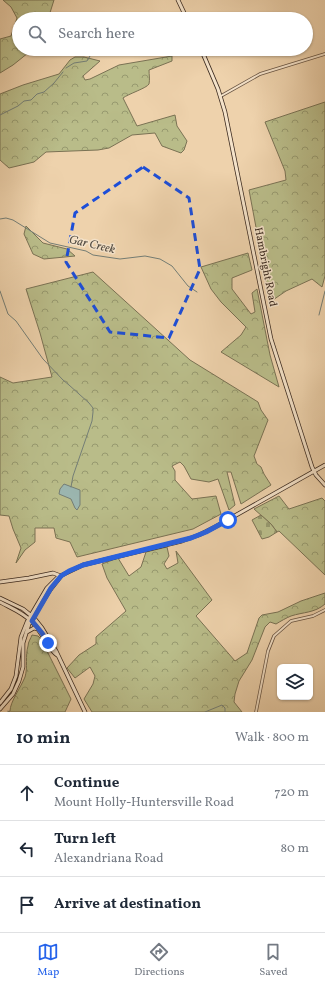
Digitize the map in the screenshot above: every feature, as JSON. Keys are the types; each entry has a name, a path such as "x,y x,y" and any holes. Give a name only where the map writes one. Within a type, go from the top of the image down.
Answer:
{"main road":[{"path":"178,0 184,12"},
{"name":"Hambright Road","path":"204,56 221,96 229,127 271,339 314,471 325,485"},
{"path":"0,703 11,689 16,676 21,638 31,618 61,576 83,565 182,541 199,535 325,465"},
{"path":"0,582 53,573 61,576"},
{"path":"0,598 21,608 46,634 86,712"},
{"path":"0,602 31,618 53,652 57,654"},
{"path":"0,709 9,699 19,681 23,667 24,643 31,618"},
{"path":"26,633 34,628 42,633"}],"street":[{"path":"221,96 260,74 325,54"},
{"path":"256,712 268,651 274,636 291,621 313,616 325,610"}],"highlighted area":[{"path":"143,167 189,198 200,269 169,338 110,332 66,262 75,213"}],"green space":[{"path":"3,0 54,0 50,12 14,12 11,7"},
{"path":"12,33 12,56 24,56 0,73 0,39 11,36"},
{"path":"172,56 172,61 149,70 148,86 123,98 137,126 175,115 177,126 187,141 184,150 181,153 162,146 155,133 132,135 109,148 98,150 46,152 34,162 9,168 0,160 0,94 59,74 70,60 75,57 84,57 100,61 83,76 85,80 119,65"},
{"path":"325,102 325,276 322,287 312,279 286,291 270,302 249,190 286,180 285,171 265,122"},
{"path":"26,226 43,243 67,249 75,256 44,259 33,254 24,234"},
{"path":"248,253 252,270 232,278 232,289 251,314 255,312 252,293 257,289 270,355 279,387 221,352 241,335 246,327 221,302 211,289 201,267"},
{"path":"93,272 190,360 258,402 261,410 268,420 254,456 257,464 261,467 271,485 241,504 231,472 227,472 235,505 229,510 218,479 209,482 191,479 180,462 172,466 175,471 175,480 192,499 216,496 221,514 193,529 77,557 70,542 56,538 54,528 35,528 35,542 25,550 16,563 21,548 9,516 0,515 0,377 13,383 52,377 26,289"},
{"path":"279,496 289,509 322,498 325,501 325,575 254,509"},
{"path":"261,515 277,532 262,539 252,520"},
{"path":"167,547 169,556 164,564 167,569 178,563 176,551 212,600 196,616 235,661 247,653 259,618 262,615 278,612 301,601 325,593 325,604 309,612 291,616 276,624 270,622 265,627 252,660 239,681 235,694 234,702 242,712 92,712 84,699 93,684 95,676 90,667 75,678 67,668 79,655 96,644 96,637 126,611 107,578 102,564 118,558 129,576 141,567 146,552"},
{"path":"32,635 38,636 41,639 71,699 65,712 8,712 10,711 10,707 25,677 28,643"}],"water":[{"path":"64,484 80,490 80,505 77,510 71,499 59,494 60,489"}],"waterway":[{"path":"66,68 74,63 87,61 90,56"},
{"path":"0,115 18,106 24,101 31,100 37,94 44,92 63,72"},
{"name":"Gar Creek","path":"0,219 6,218 13,220 50,243 86,251 93,255 120,259 145,256 160,259 172,266 188,286 197,292"},
{"path":"0,291 8,314 16,321 43,359 93,408 92,421 73,476 71,487"},
{"path":"319,315 325,291"},
{"path":"205,712 222,705 225,708 225,712"}],"route":[{"path":"48,643 32,621 50,590 61,576 83,565 191,538 228,520"}]}
